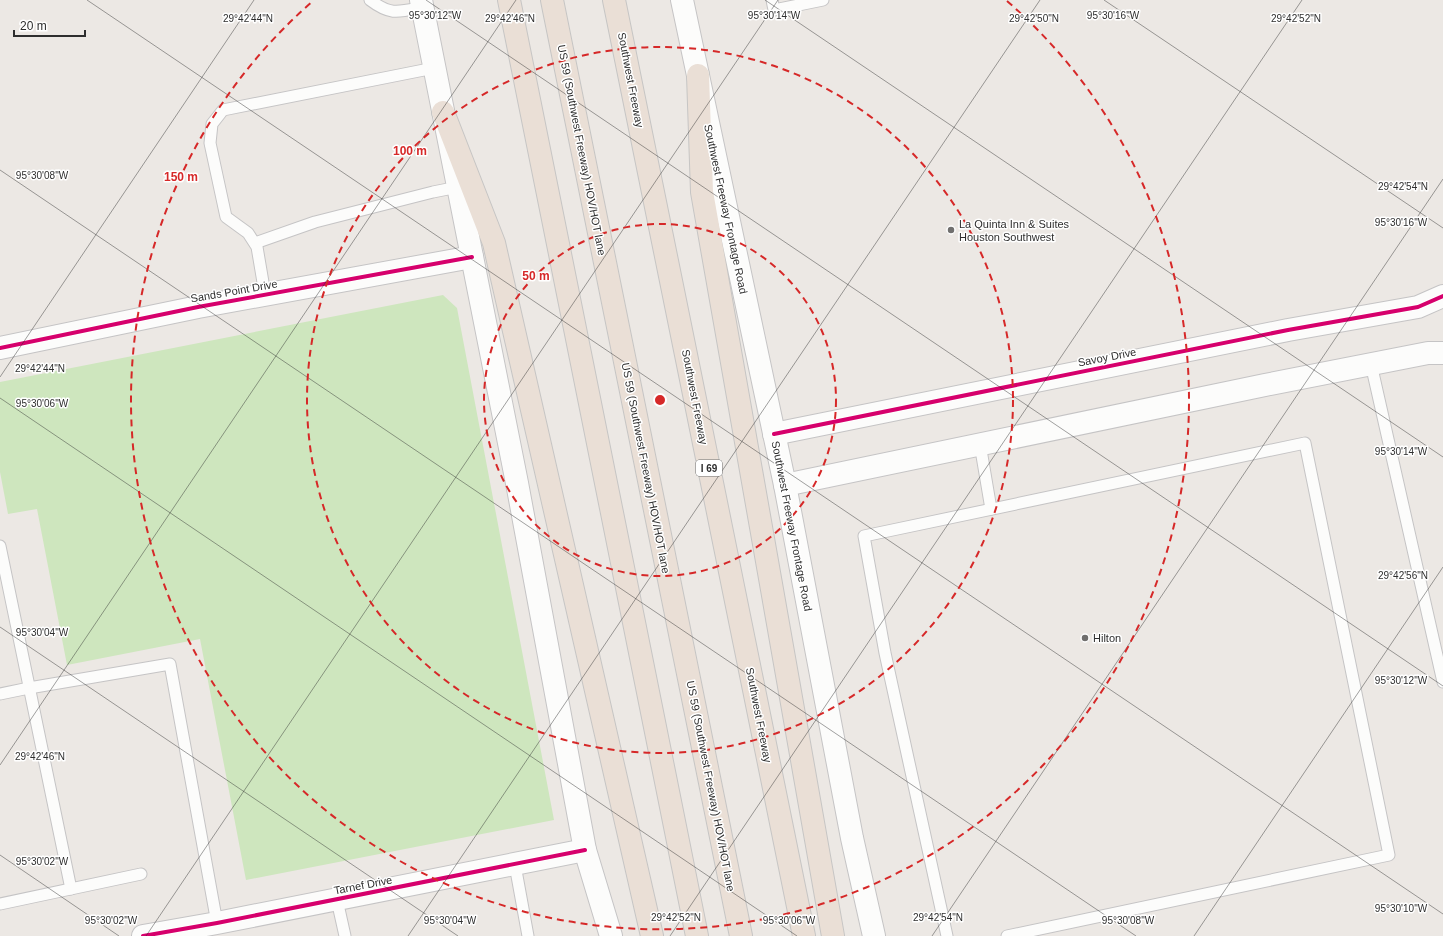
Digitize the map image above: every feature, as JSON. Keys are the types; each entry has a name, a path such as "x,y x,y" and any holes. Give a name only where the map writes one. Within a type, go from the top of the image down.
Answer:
{"highway":[{"path":"509,0 697,936"},
{"name":"US 59 (Southwest Freeway) HOV/HOT lane","path":"552,0 741,936"},
{"name":"Southwest Freeway","path":"614,0 804,936"},
{"path":"698,76 702,192 833,936"},
{"path":"443,112 494,243 652,936"}],"street":[{"name":"Southwest Freeway Frontage Road","path":"682,0 785,485 852,838 874,936"},
{"path":"422,3 517,483 585,850 611,936"},
{"name":"Sands Point Drive","path":"0,348 198,306 472,257"},
{"name":"Savoy Drive","path":"774,434 1280,331 1418,307 1443,296"},
{"path":"785,485 1371,364 1428,353 1443,353"},
{"name":"Tarnef Drive","path":"149,935 337,900 585,850"}],"lane":[{"path":"370,0 381,8 396,12 422,3"},
{"path":"772,0 774,10 823,0"},
{"path":"265,294 261,266 255,243 248,233 226,217 210,143 212,124 223,110 434,68"},
{"path":"255,243 315,222 458,187"},
{"path":"1371,364 1443,682"},
{"path":"944,935 885,653 864,536 1305,443 1389,855 1007,936"},
{"path":"980,444 991,509"},
{"path":"0,546 71,889"},
{"path":"0,694 170,664 217,923"},
{"path":"515,864 528,936"},
{"path":"0,904 141,874"},
{"path":"337,900 345,936"}],"green space":[{"path":"443,295 457,308 554,820 246,880 200,639 67,665 37,509 8,514 0,472 0,382"}],"cycle path":[{"path":"0,348 198,307 472,257"},
{"path":"774,434 1288,330 1418,307 1443,296"},
{"path":"143,936 217,923 585,850"}],"place":[{"name":"La Quinta Inn & Suites Houston Southwest","path":"951,230"},
{"name":"Hilton","path":"1085,638"}]}
